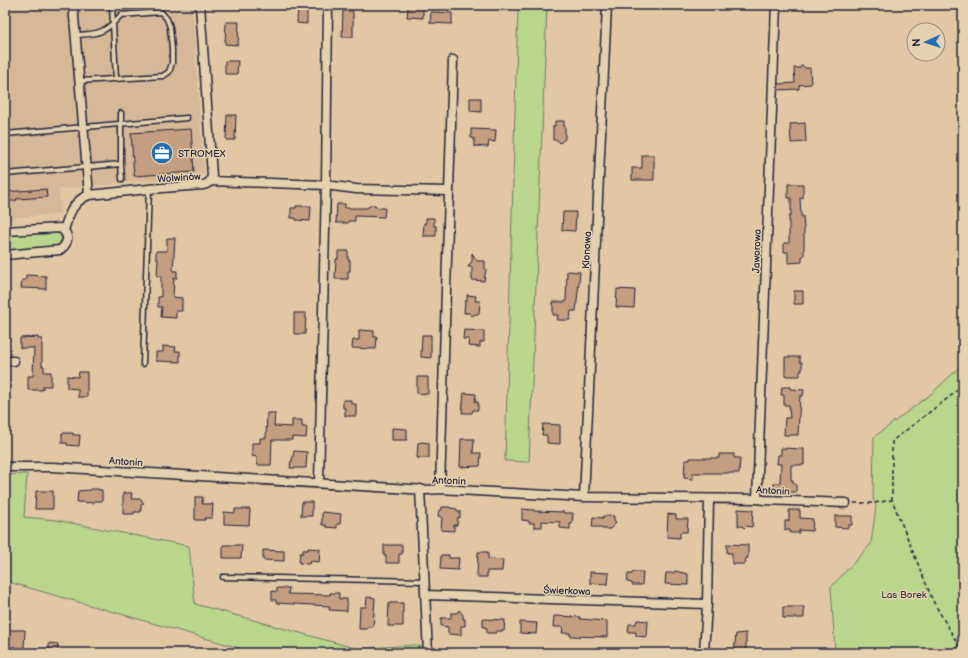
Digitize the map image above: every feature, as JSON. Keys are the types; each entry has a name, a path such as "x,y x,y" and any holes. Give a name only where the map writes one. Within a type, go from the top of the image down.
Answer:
{"street":[{"path":"5,255 60,250 67,242 66,233 64,230 70,211 78,201 89,195 73,5"},
{"name":"Wolwinów","path":"89,195 149,189 203,186 210,182 212,176 200,5"},
{"path":"319,483 326,185 328,5"},
{"name":"Klonowa","path":"584,496 607,5"},
{"name":"Jaworowa","path":"757,498 776,5"},
{"path":"440,489 448,191 454,60"},
{"path":"210,182 326,185 356,189 448,191"},
{"path":"5,230 60,228 64,230"},
{"name":"Antonin","path":"5,467 52,467 420,489 584,496 709,499 757,498 764,500 846,503"},
{"path":"420,489 428,653"},
{"path":"704,653 707,604 709,499"},
{"name":"Świerkowa","path":"426,595 707,604"}],"lane":[{"path":"112,5 116,79"},
{"path":"76,36 104,31 121,15 161,12 167,19 170,27 172,49 172,63 169,72 163,76 80,81"},
{"path":"121,113 120,164 122,178"},
{"path":"5,134 186,118"},
{"path":"5,174 120,164"},
{"path":"143,364 149,189"},
{"path":"222,577 425,581"}],"path":[{"path":"963,384 952,395 892,441 892,500 933,601 963,653"},
{"path":"846,503 874,503 892,500"}],"shaded area":[{"path":"5,5 192,5 204,175 59,189 60,214 5,218"}],"green space":[{"path":"518,5 547,5 529,462 505,461"},
{"path":"55,232 62,238 59,244 54,247 5,251 5,236"},
{"name":"Las Borek","path":"963,364 963,653 835,653 831,587 871,544 876,506 873,499 874,437 931,394"},
{"path":"27,474 24,517 56,520 189,546 195,604 358,649 414,645 432,649 440,653 257,653 5,581 5,475"}],"building":[{"path":"409,5 423,5 423,18 407,17"},
{"path":"298,6 307,6 307,24 297,23"},
{"path":"343,11 353,11 353,37 342,37"},
{"path":"431,12 452,13 452,24 430,23"},
{"path":"226,22 239,22 238,45 225,44"},
{"path":"225,61 238,61 237,74 225,74"},
{"path":"802,65 805,68 810,68 811,84 799,85 799,89 778,90 778,84 795,83 794,68 800,68"},
{"path":"470,98 481,98 481,112 470,111"},
{"path":"227,115 236,115 235,140 226,140"},
{"path":"555,121 564,121 565,139 560,143 557,140 553,140 553,126 555,126"},
{"path":"805,123 806,142 791,143 790,124"},
{"name":"STROMEX","path":"191,129 194,172 134,176 131,133"},
{"path":"471,129 496,130 495,142 489,141 488,147 474,146 474,138 471,138"},
{"path":"642,155 654,155 654,180 632,180 632,168 642,168"},
{"path":"788,184 803,184 803,198 800,198 801,216 803,216 804,230 804,256 802,256 802,262 788,263 788,252 784,252 784,243 789,243 789,216 791,216 791,198 788,198"},
{"path":"46,189 47,197 16,199 16,201 5,200 5,192"},
{"path":"337,204 345,204 345,208 366,208 375,205 378,208 385,208 384,217 355,216 355,221 348,221 348,223 336,223"},
{"path":"296,206 311,206 310,221 291,218 291,208 296,208"},
{"path":"563,212 576,212 575,231 562,230"},
{"path":"426,218 434,218 436,236 423,236"},
{"path":"167,238 175,238 173,271 177,271 177,278 174,278 173,297 182,298 182,311 176,311 176,318 161,317 162,307 158,307 158,297 161,297 161,276 157,276 158,259 156,259 156,251 167,251"},
{"path":"338,251 348,251 350,271 348,271 348,279 335,279"},
{"path":"472,253 477,261 485,261 486,269 484,281 472,280 472,267 468,267 472,261"},
{"path":"567,271 580,272 576,311 571,311 570,320 557,320 558,315 553,315 553,302 566,302"},
{"path":"26,275 46,276 46,289 21,288 22,280 26,280"},
{"path":"617,289 635,290 634,308 616,307"},
{"path":"794,291 803,291 803,304 794,304"},
{"path":"467,295 476,296 475,301 480,301 479,314 472,316 469,313 464,313"},
{"path":"294,313 306,313 305,334 294,334"},
{"path":"359,330 374,331 374,337 377,337 376,349 352,348 353,340 359,340"},
{"path":"464,330 484,331 484,342 480,342 480,347 468,346 469,339 463,339"},
{"path":"422,335 431,335 431,358 421,357"},
{"path":"38,337 38,339 42,339 42,366 44,366 44,372 51,372 51,386 43,386 43,390 28,390 28,376 33,376 34,348 20,348 20,338"},
{"path":"163,346 176,347 175,351 180,351 180,362 156,361 156,352 163,352"},
{"path":"785,357 800,357 800,362 802,362 802,371 800,371 800,376 785,376"},
{"path":"79,372 87,372 87,397 78,397 78,389 67,388 67,376 78,377"},
{"path":"417,377 428,377 428,394 417,393"},
{"path":"782,387 804,390 803,396 800,396 798,435 784,435 785,418 790,418 789,405 784,405 784,395 781,395"},
{"path":"464,393 476,394 475,402 478,402 478,410 473,410 472,413 462,413"},
{"path":"343,400 351,400 351,404 356,404 356,416 345,416"},
{"path":"267,413 275,413 274,426 292,427 292,420 302,420 302,427 307,427 306,438 292,437 292,440 272,440 271,465 257,465 257,457 252,456 252,443 260,443 260,438 266,438"},
{"path":"543,424 560,425 560,444 547,443 547,435 542,435"},
{"path":"392,428 407,429 407,440 392,440"},
{"path":"62,433 73,433 73,435 80,435 79,446 62,443"},
{"path":"461,439 474,439 473,453 481,453 480,466 460,467"},
{"path":"418,443 429,443 429,458 417,458"},
{"path":"781,448 804,449 804,465 791,465 791,480 793,480 793,483 796,484 796,492 774,492 774,483 780,483 781,464 777,464 778,455 781,455"},
{"path":"294,451 307,452 306,468 290,468"},
{"path":"719,454 734,454 734,458 740,458 739,473 693,473 693,479 684,478 685,460 690,460 690,458 719,458"},
{"path":"91,489 102,490 102,501 94,501 94,503 77,502 78,491"},
{"path":"36,491 53,491 53,509 35,509"},
{"path":"123,493 132,493 131,499 141,499 144,503 141,505 141,512 134,512 134,514 123,514"},
{"path":"195,497 203,497 202,504 213,504 212,518 195,520"},
{"path":"302,502 312,502 312,516 301,516"},
{"path":"442,507 450,507 460,511 460,518 458,517 457,525 454,525 454,531 441,530 442,517 438,516 439,510 442,510"},
{"path":"235,509 250,509 249,525 224,524 224,512 235,513"},
{"path":"522,509 573,513 572,524 570,524 570,529 560,528 560,522 542,521 542,527 534,527 534,523 529,523 529,521 522,520"},
{"path":"738,509 753,510 752,527 746,526 744,528 742,526 738,526"},
{"path":"789,510 800,510 800,518 813,519 812,531 799,530 799,533 790,533 790,530 785,530 785,521 789,521"},
{"path":"322,512 341,514 340,524 337,524 337,528 322,525"},
{"path":"668,514 676,515 676,519 688,519 687,532 680,532 680,538 667,537"},
{"path":"603,516 614,516 614,521 616,523 610,529 592,527 593,517 603,518"},
{"path":"835,516 852,516 852,525 848,525 848,528 835,527"},
{"path":"727,544 748,545 748,558 746,558 745,564 732,564 732,553 727,553"},
{"path":"223,545 242,545 241,558 223,558"},
{"path":"384,545 402,545 402,554 399,554 399,563 386,563 386,556 384,556"},
{"path":"308,548 320,549 319,562 310,561 309,564 299,563 300,553 303,553 303,550 308,550"},
{"path":"263,550 284,551 284,561 263,560"},
{"path":"478,552 488,552 488,559 503,560 502,571 487,571 487,577 477,577"},
{"path":"441,555 449,555 449,558 459,558 458,570 440,569"},
{"path":"675,571 688,574 688,585 665,584 666,573 674,573"},
{"path":"590,572 609,573 608,584 590,583"},
{"path":"633,572 643,572 642,585 632,585 632,583 627,582 628,574 632,574"},
{"path":"277,588 289,588 288,594 330,595 330,593 339,593 339,599 347,599 347,611 329,610 330,606 276,603 276,600 272,600 272,591 277,592"},
{"path":"367,597 375,598 373,627 359,629 360,607 366,607"},
{"path":"389,603 403,603 403,626 388,626"},
{"path":"783,607 804,607 804,618 783,618"},
{"path":"459,610 463,615 463,619 465,619 465,626 461,626 461,635 448,634 448,627 441,626 441,618 451,618 451,613 457,613"},
{"path":"554,616 580,617 580,619 607,621 607,637 570,636 570,633 562,633 563,627 553,627"},
{"path":"483,619 505,620 504,631 487,633 487,628 483,627"},
{"path":"637,620 648,621 647,637 636,636 636,632 628,632 629,624 636,624"},
{"path":"520,622 537,623 536,634 520,633"},
{"path":"5,630 25,630 24,649 5,647"},
{"path":"746,633 746,653 734,653 736,634"},
{"path":"49,643 58,644 58,653 49,653"}],"place":[{"name":"STROMEX","path":"162,153"}]}
